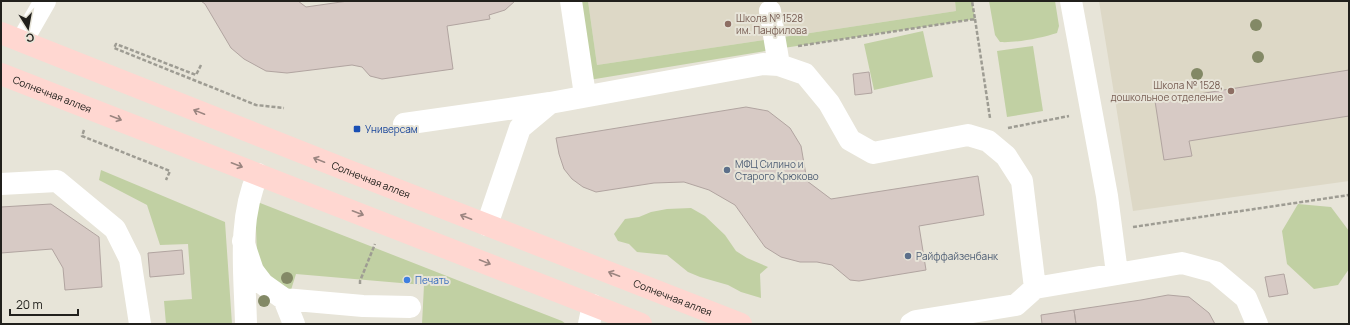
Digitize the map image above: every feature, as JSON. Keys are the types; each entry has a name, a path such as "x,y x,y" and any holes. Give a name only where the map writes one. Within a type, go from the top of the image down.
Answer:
{"main road":[{"name":"Солнечная аллея","path":"1,33 741,324"},
{"name":"Солнечная аллея","path":"1,74 258,174 591,314 641,324"}],"street":[{"path":"22,42 45,1"},
{"path":"571,1 586,95"},
{"path":"1071,1 1107,196 1117,273"},
{"path":"770,11 780,65"},
{"path":"404,124 550,103 586,95 763,64 780,65 805,74 829,103 850,140 873,153 968,135 988,141 1006,156 1022,181 1035,288"},
{"path":"487,225 520,128 550,103"},
{"path":"246,324 243,241 250,193 258,174"},
{"path":"1,184 57,181 115,229 130,259 140,324"},
{"path":"243,241 253,271 264,284 284,299 294,324"},
{"path":"911,324 916,321 1016,305 1035,288 1182,263 1215,272 1246,298 1257,324"},
{"path":"284,299 363,306 410,307"}],"path":[{"path":"968,135 992,131 975,19"},
{"path":"201,65 196,75 116,44 114,48 256,105 284,108"},
{"path":"1007,128 1092,112"},
{"path":"91,133 84,130 82,136 170,171 166,180"},
{"path":"1111,231 1349,195"},
{"path":"363,306 360,281 376,240"}],"shaded area":[{"name":"Школа № 1528 им. Панфилова","path":"588,1 955,1 956,11 597,65"},
{"name":"Школа № 1528, дошкольное отделение","path":"1099,1 1349,1 1349,181 1133,211"}],"green space":[{"path":"571,1 588,1 597,65 956,11 955,1 972,1 975,19 777,49 583,81"},
{"path":"989,1 1055,1 1059,26 1057,33 1029,40 1000,42 995,35"},
{"path":"923,31 933,77 874,90 864,44"},
{"path":"1033,46 1043,111 1007,117 997,51"},
{"path":"101,170 225,222 232,324 166,324 164,301 192,299 188,244 160,245 147,205 99,180"},
{"path":"255,201 562,321 566,324 422,324 424,285 296,274 291,290 270,278 257,256"},
{"path":"1298,204 1331,207 1349,231 1349,269 1338,285 1314,289 1287,264 1282,231"},
{"path":"691,208 705,216 725,235 736,251 747,258 768,267 760,274 761,298 688,272 667,255 637,252 629,244 618,241 614,234 625,219 639,217 651,212 667,209"}],"building":[{"path":"201,1 298,1 306,7 348,1 515,1 505,10 489,15 490,19 447,26 453,69 382,79 370,76 362,67 352,65 287,73 266,71 244,59 231,48 205,4"},
{"path":"1349,70 1349,116 1189,141 1192,156 1164,160 1155,101"},
{"path":"869,72 872,93 855,95 853,74"},
{"path":"746,107 768,111 790,128 801,146 807,181 831,199 978,176 984,215 919,226 926,270 859,281 850,280 832,265 817,262 800,262 781,257 765,247 735,205 709,190 684,182 654,183 596,192 583,187 572,179 564,169 559,154 556,138"},
{"path":"51,204 99,237 102,287 65,290 63,268 52,249 1,253 1,207"},
{"path":"182,250 184,274 150,277 148,253"},
{"path":"1284,274 1288,294 1269,297 1265,277"},
{"path":"1168,295 1189,297 1209,313 1215,324 1076,324 1074,310"},
{"path":"1074,310 1076,324 1042,324 1041,315"}],"place":[{"name":"Школа № 1528 им. Панфилова","path":"728,24"},
{"name":"Школа № 1528, дошкольное отделение","path":"1231,91"},
{"name":"Универсам","path":"357,129"},
{"name":"МФЦ Силино и Старого Крюково","path":"727,170"},
{"name":"Райффайзенбанк","path":"908,256"},
{"name":"Печать","path":"407,280"}]}
